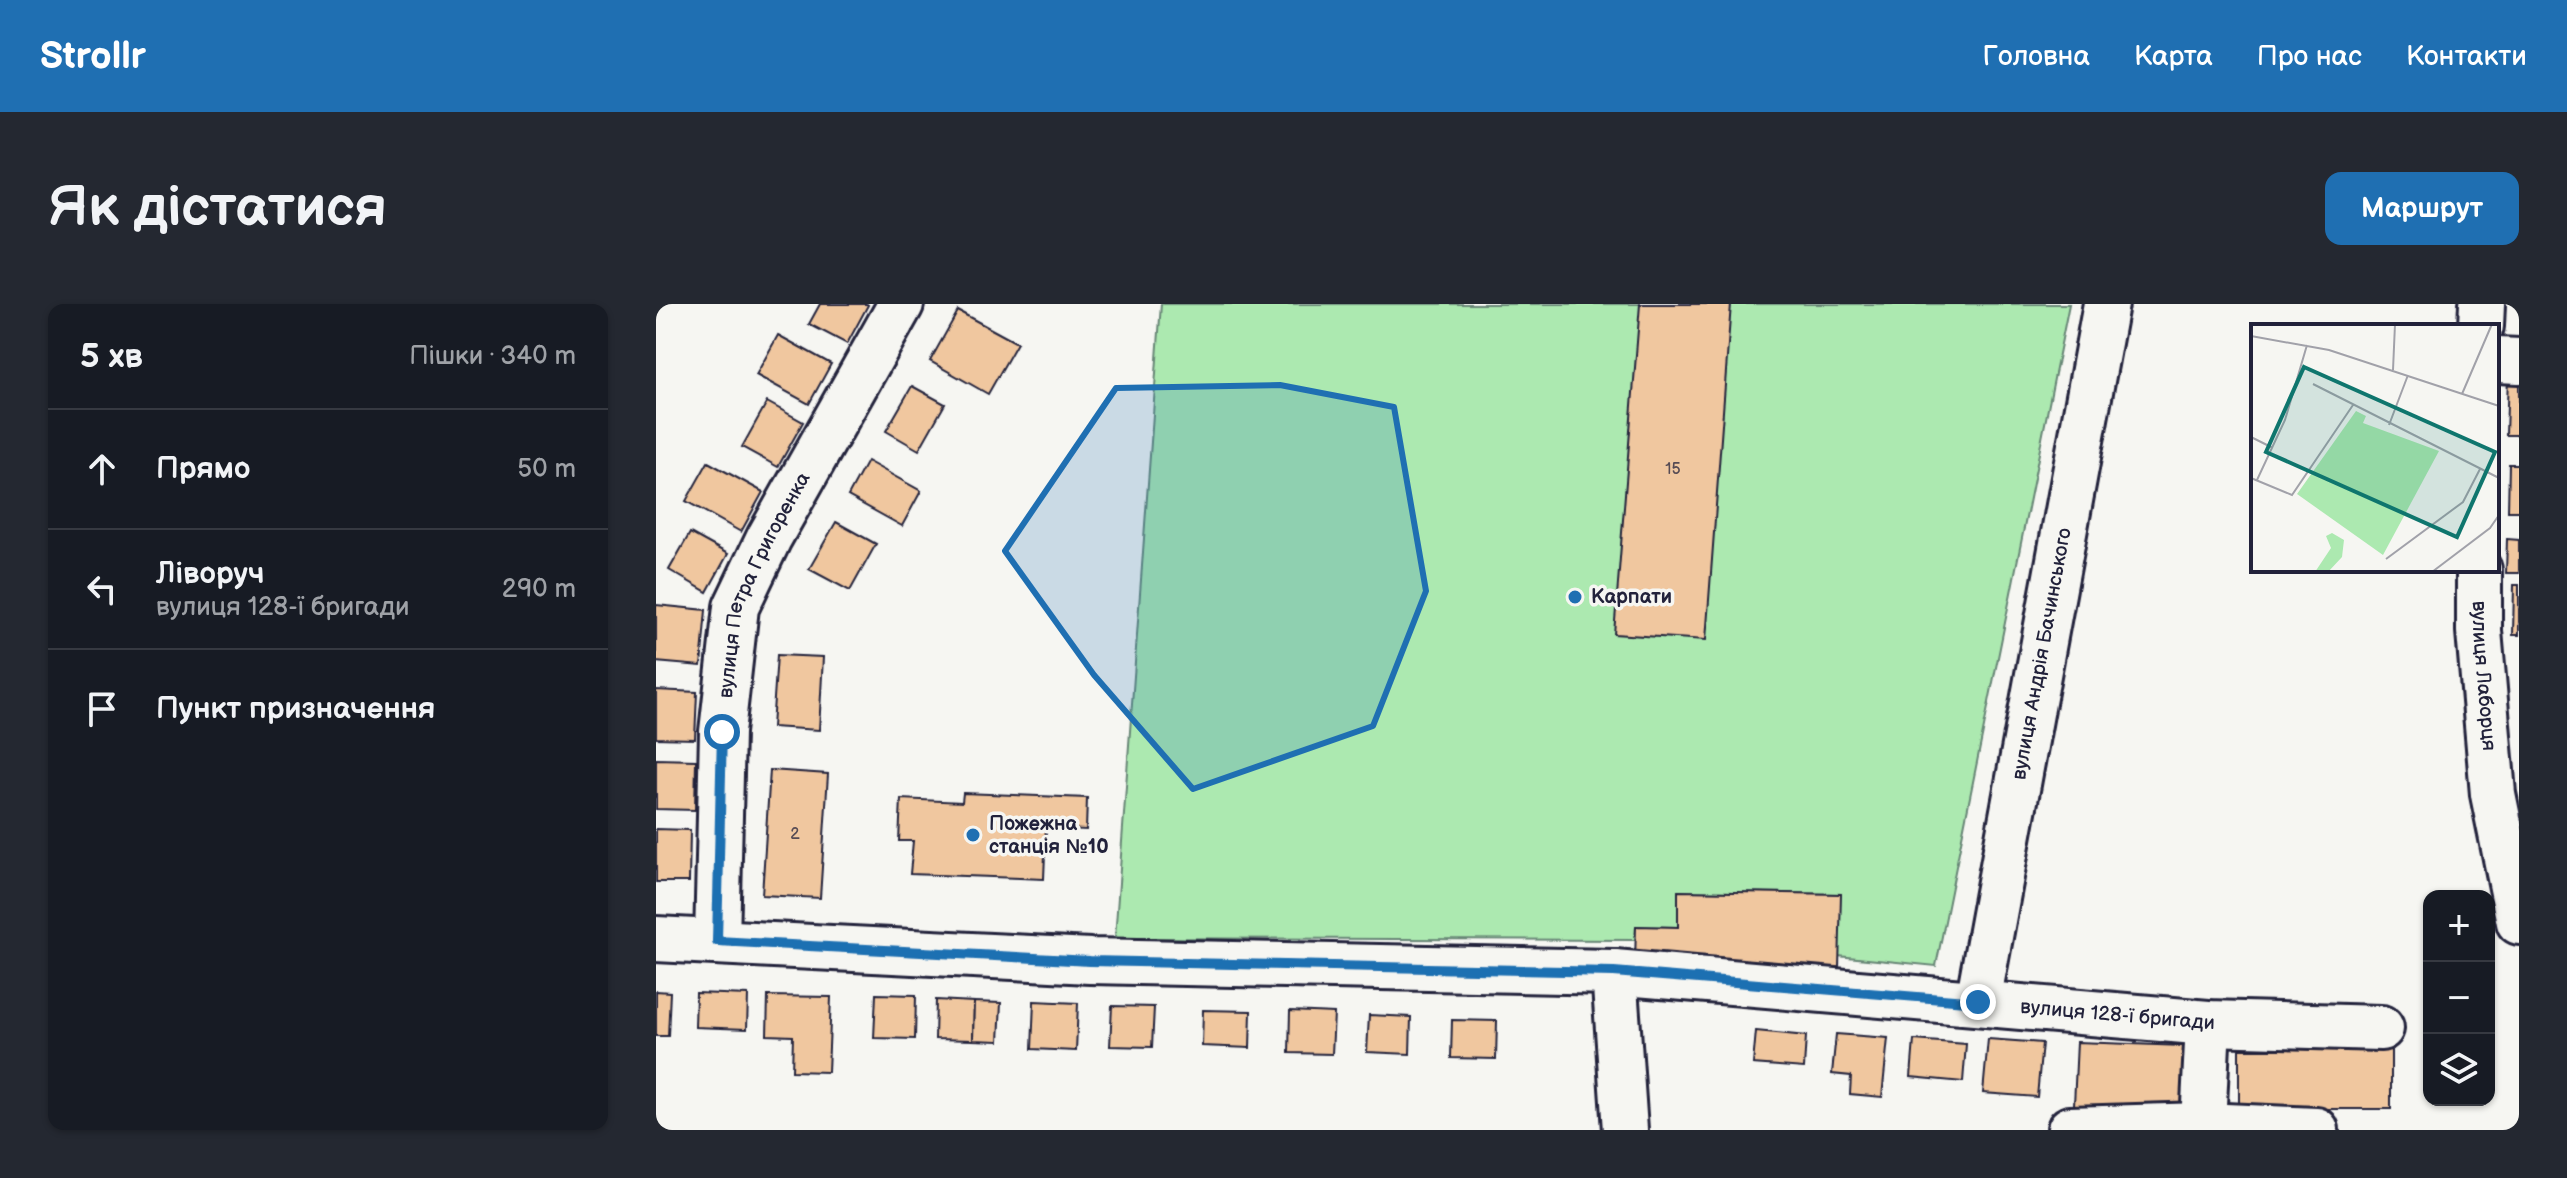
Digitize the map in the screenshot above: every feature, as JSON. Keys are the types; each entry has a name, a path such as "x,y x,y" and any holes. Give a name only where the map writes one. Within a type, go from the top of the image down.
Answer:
{"street":[{"name":"вулиця Петра Григоренка","path":"717,941 722,732 736,607 769,538 901,304"},
{"name":"вулиця Андрія Бачинського","path":"1978,1002 2106,304"},
{"path":"2481,324 2482,304"},
{"path":"2499,360 2519,361"},
{"name":"вулиця Лаборця","path":"2479,572 2479,631 2493,794 2519,922"},
{"name":"вулиця 128-ї бригади","path":"656,939 1090,961 1614,972 2208,1023 2381,1028"},
{"path":"1614,972 1625,1130"},
{"path":"2203,1125 2208,1023"},
{"path":"2070,1129 2203,1125 2316,1130"}],"highlighted area":[{"path":"1280,385 1394,407 1426,591 1373,726 1193,789 1094,675 1005,551 1116,388"}],"green space":[{"name":"Карпати","path":"1161,304 2069,304 1936,966 1838,956 1840,894 1679,891 1678,927 1636,926 1635,940 1115,938"}],"building":[{"path":"820,304 868,305 847,344 809,324"},
{"path":"1640,304 1731,304 1706,640 1614,634"},
{"path":"958,311 1017,343 988,394 930,361"},
{"path":"778,335 831,364 809,404 756,375"},
{"path":"2508,375 2519,375 2519,435 2506,435"},
{"path":"912,386 945,404 919,450 886,431"},
{"path":"767,402 803,422 778,467 742,447"},
{"path":"867,461 921,491 902,526 848,496"},
{"path":"708,462 763,492 741,532 686,501"},
{"path":"2509,464 2519,464 2519,511 2508,511"},
{"path":"836,522 876,544 850,591 809,569"},
{"path":"690,533 728,554 707,592 669,570"},
{"path":"2507,539 2519,540 2519,573 2506,573"},
{"path":"2514,585 2519,585 2519,635 2513,635"},
{"path":"656,605 706,610 701,666 656,662"},
{"path":"777,655 823,657 819,730 772,727"},
{"path":"656,690 697,692 695,739 656,738"},
{"path":"656,759 696,760 695,810 656,809"},
{"path":"770,770 828,774 820,898 762,895"},
{"name":"Пожежна станція №10","path":"963,793 1087,798 1086,830 1046,828 1044,879 910,874 913,841 899,841 901,799 962,802"},
{"path":"656,829 690,830 689,882 656,882"},
{"path":"1678,891 1841,894 1839,968 1635,962 1636,926 1678,927"},
{"path":"656,991 670,992 668,1036 656,1036"},
{"path":"696,993 748,995 747,1029 695,1027"},
{"path":"876,994 916,995 915,1039 874,1038"},
{"path":"768,996 831,997 828,1072 792,1071 793,1036 767,1035"},
{"path":"936,1000 974,1002 973,1040 935,1039"},
{"path":"1034,1001 1078,1003 1076,1051 1032,1049"},
{"path":"974,1002 1001,1003 999,1041 973,1040"},
{"path":"1112,1006 1154,1007 1152,1047 1110,1046"},
{"path":"1203,1010 1251,1011 1250,1048 1202,1046"},
{"path":"1290,1011 1334,1013 1332,1054 1289,1053"},
{"path":"1369,1015 1411,1017 1410,1054 1367,1052"},
{"path":"1452,1020 1497,1021 1496,1059 1451,1058"},
{"path":"1756,1031 1806,1036 1804,1068 1753,1064"},
{"path":"1836,1034 1888,1038 1882,1097 1850,1094 1851,1076 1832,1074"},
{"path":"1988,1039 2042,1043 2037,1097 1983,1093"},
{"path":"1914,1040 1966,1044 1963,1082 1911,1077"},
{"path":"2077,1042 2184,1046 2182,1109 2074,1105"},
{"path":"2239,1049 2391,1049 2391,1109 2239,1109"}],"place":[{"name":"Карпати","path":"1575,597"},
{"name":"Пожежна станція №10","path":"973,835"}],"route":[{"path":"722,732 717,941 1090,961 1614,972 1978,1002"}]}
